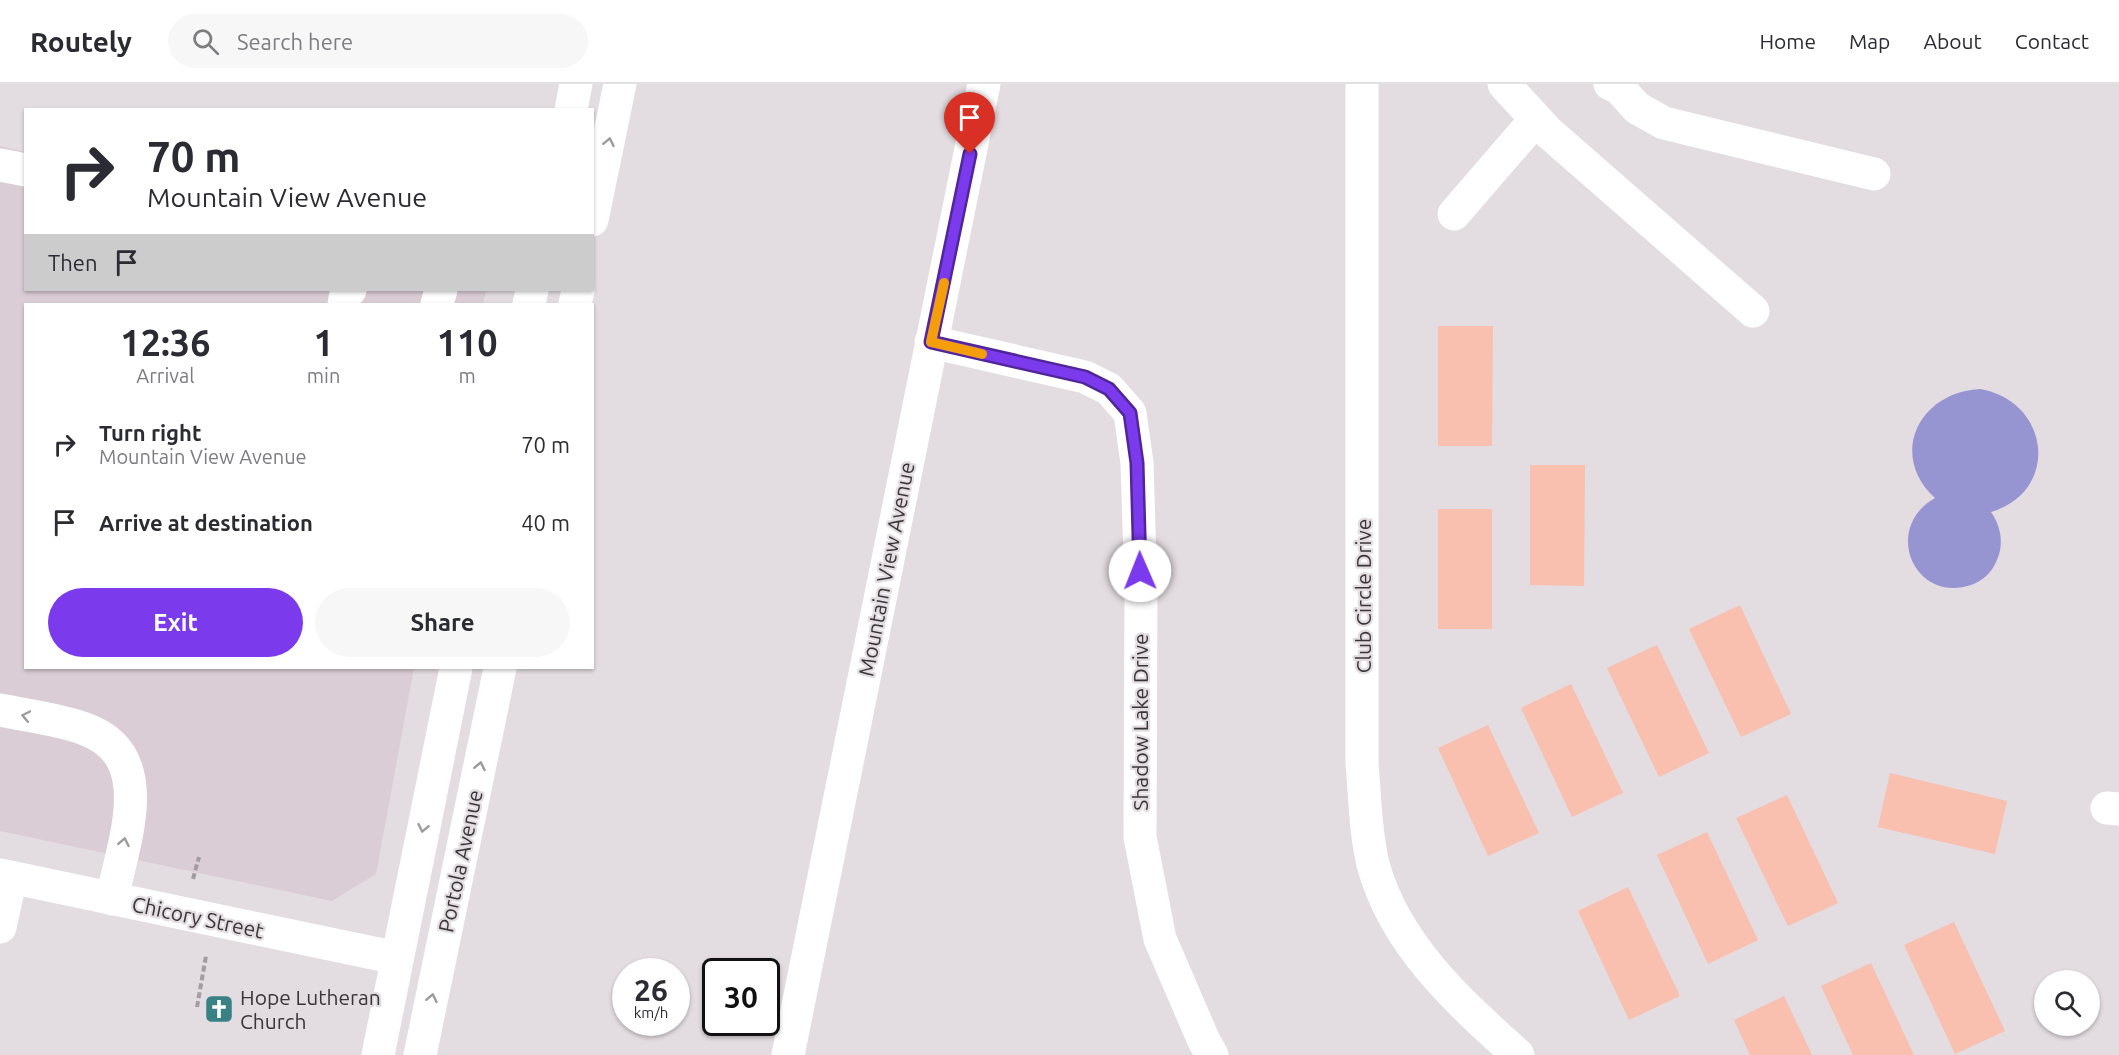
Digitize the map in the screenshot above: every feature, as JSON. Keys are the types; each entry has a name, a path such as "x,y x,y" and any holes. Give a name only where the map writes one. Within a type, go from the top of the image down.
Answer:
{"street":[{"path":"571,108 576,84"},
{"path":"594,209 620,84"},
{"name":"Mountain View Avenue","path":"788,1055 984,84"},
{"name":"Club Circle Drive","path":"1362,84 1362,764 1366,822 1373,862 1383,894 1409,940 1436,978 1518,1055"},
{"path":"1610,84 1618,88 1637,108 1664,123 1874,174"},
{"path":"1454,214 1519,93 1753,311"},
{"path":"0,165 24,170"},
{"name":"Shadow Lake Drive","path":"931,342 1085,377 1109,389 1130,413 1137,463 1141,592 1140,837 1160,939 1212,1055"},
{"name":"Portola Avenue","path":"378,1055 450,669"},
{"name":"Portola Avenue","path":"420,1055 500,669"},
{"path":"0,710 84,729 103,737 127,766 132,786 130,809 112,899"},
{"path":"0,927 5,876"},
{"name":"Chicory Street","path":"5,876 397,958"}],"path":[{"path":"193,879 199,856"},
{"path":"197,1007 206,956"}],"shaded area":[{"path":"0,146 24,152 24,291 486,291 483,303 24,303 24,669 414,669 376,874 332,901 0,831"},
{"path":"1438,326 1493,326 1492,446 1438,446"},
{"path":"1530,465 1585,465 1584,586 1530,585"},
{"path":"1438,509 1492,509 1492,629 1438,629"},
{"path":"1740,605 1791,714 1741,737 1689,629"},
{"path":"1657,645 1709,753 1659,777 1607,668"},
{"path":"1571,684 1623,793 1572,817 1521,708"},
{"path":"1488,725 1539,833 1488,856 1438,748"},
{"path":"1890,773 2007,801 1995,854 1878,827"},
{"path":"1787,795 1838,903 1788,926 1736,818"},
{"path":"1707,832 1758,940 1708,964 1657,855"},
{"path":"1628,887 1680,996 1629,1020 1578,911"},
{"path":"1954,922 2005,1031 1955,1054 1904,945"},
{"path":"1871,963 1914,1055 1853,1055 1821,986"},
{"path":"1784,996 1812,1055 1750,1055 1734,1020"}],"water":[{"path":"1980,389 2003,397 2021,410 2033,428 2038,447 2037,467 2029,486 2013,501 1991,512 1997,523 2001,541 1993,568 1987,575 1971,585 1951,588 1934,584 1921,574 1912,560 1908,544 1910,527 1919,511 1935,498 1921,481 1914,463 1912,445 1917,428 1927,413 1941,401 1959,393"}],"slow traffic":[{"path":"944,283 931,342 982,354"}],"place":[{"name":"Hope Lutheran Church","path":"219,1009"}],"route":[{"path":"970,154 931,342 1085,377 1109,389 1130,413 1137,463 1140,571"}]}
